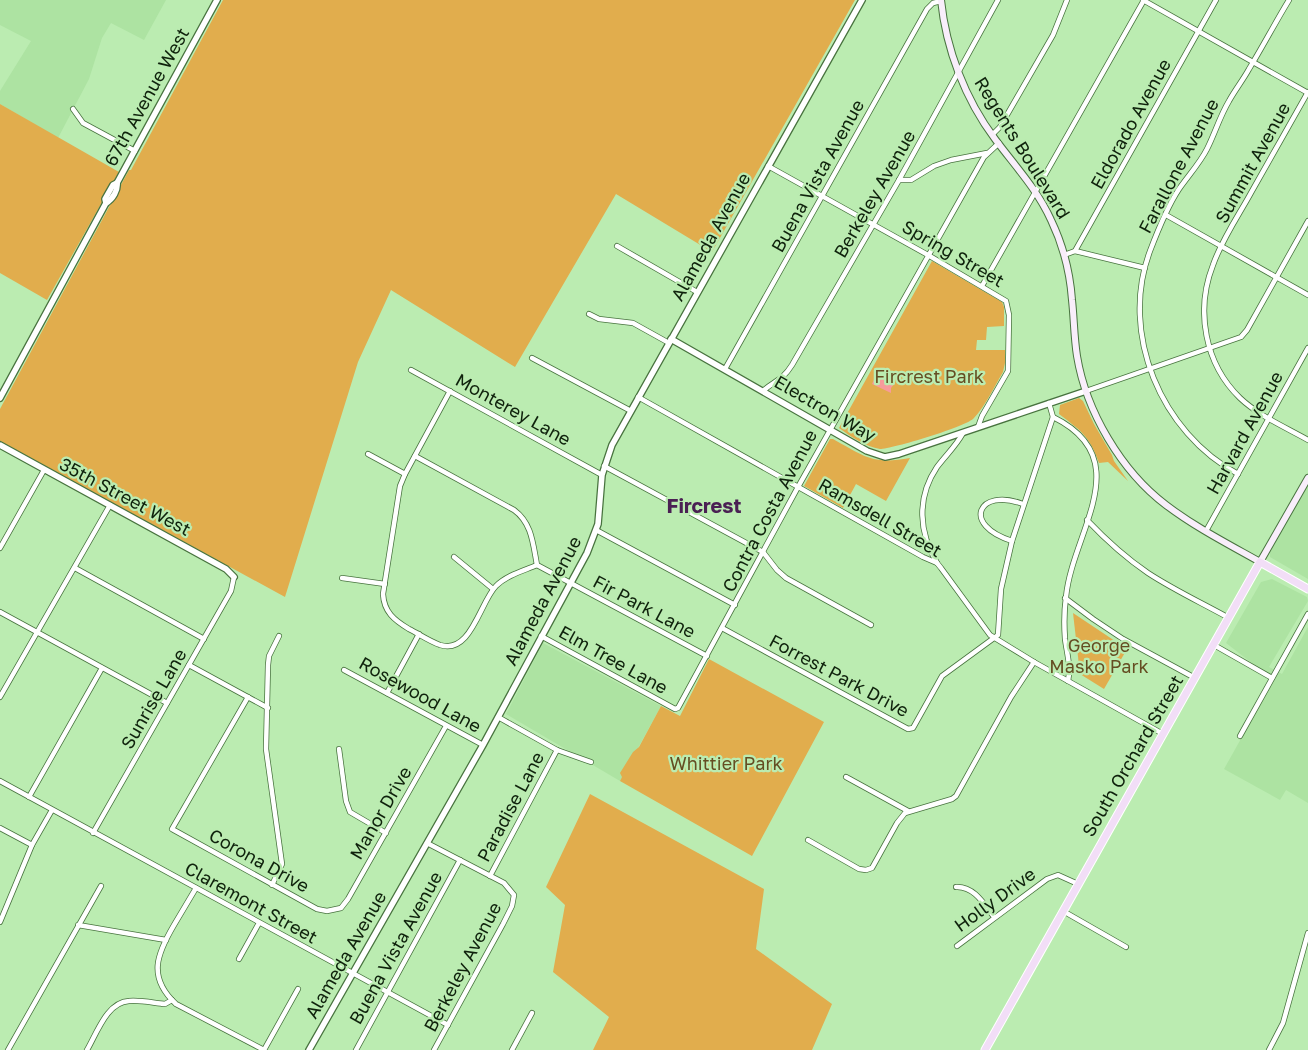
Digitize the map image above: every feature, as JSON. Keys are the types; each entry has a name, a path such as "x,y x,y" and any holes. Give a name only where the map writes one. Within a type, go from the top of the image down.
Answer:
{"main road":[{"name":"Regents Boulevard","path":"941,1 946,32 959,73 971,100 992,135 1022,171 1052,221 1064,255 1072,298 1077,358 1086,391 1104,431 1140,482 1165,504 1206,531 1260,562"},
{"name":"South Orchard Street","path":"985,1050 1308,478"},
{"path":"1260,562 1308,589"}],"street":[{"name":"67th Avenue West","path":"0,398 106,203 110,201 118,188 117,183 217,0"},
{"name":"Alameda Avenue","path":"309,1050 498,717 587,553 596,530 602,475 612,445 862,0"},
{"name":"Berkeley Avenue","path":"763,391 769,385 786,376 874,225 998,0"},
{"path":"992,135 1000,127 1053,35 1067,0"},
{"path":"982,286 1143,0 1308,92"},
{"name":"Eldorado Avenue","path":"1074,251 1216,0"},
{"name":"Farallone Avenue","path":"1238,474 1213,458 1185,430 1166,404 1145,353 1140,323 1140,301 1145,268 1156,235 1178,191 1206,151 1229,101 1289,0"},
{"name":"Buena Vista Avenue","path":"725,369 928,10 933,3 941,1"},
{"name":"Summit Avenue","path":"1308,92 1221,247 1213,264 1204,300 1204,324 1209,348 1219,370 1230,387 1248,405 1308,440"},
{"path":"73,109 78,119 88,127 135,151"},
{"name":"Contra Costa Avenue","path":"673,708 678,708 798,487 984,157 999,144"},
{"path":"899,180 911,180 934,166 988,153"},
{"name":"Spring Street","path":"768,166 1000,296 1007,304 1009,315 1008,371 982,416 978,427"},
{"path":"1166,215 1308,295"},
{"path":"1086,391 1243,335 1308,221"},
{"path":"617,246 697,292"},
{"path":"1064,255 1074,251 1145,268"},
{"path":"589,314 599,319 633,323 670,341"},
{"name":"Electron Way","path":"670,341 725,369 866,452 885,457 963,433 1086,391"},
{"name":"Harvard Avenue","path":"1206,531 1308,348"},
{"path":"532,358 630,411"},
{"name":"Monterey Lane","path":"411,370 602,475"},
{"path":"415,456 521,515 530,532 537,565 508,577 493,589 470,630 461,642 453,645 440,645 398,622 390,615 384,599 398,492 405,474 450,391"},
{"name":"Ramsdell Street","path":"638,397 922,557 937,563 987,633 1034,662 1163,734"},
{"path":"995,638 999,632 1001,589 1012,541 1054,417 1050,403"},
{"path":"1054,417 1082,436 1091,451 1096,465 1097,480 1096,493 1071,566 1066,598 1065,640 1070,669 1068,680"},
{"path":"937,563 925,540 922,520 923,500 932,475 958,443 963,433"},
{"name":"35th Street West","path":"0,445 226,570 234,577"},
{"path":"368,454 405,474"},
{"path":"604,466 763,552 786,578 871,624"},
{"path":"0,548 44,470"},
{"path":"1012,541 988,529 983,524 980,514 986,504 998,499 1007,499 1023,504"},
{"path":"0,697 110,505"},
{"path":"1087,520 1115,548 1139,566 1158,579 1229,618"},
{"path":"596,530 735,605"},
{"path":"454,558 493,589"},
{"name":"Fir Park Lane","path":"537,565 707,656"},
{"path":"75,568 204,639"},
{"name":"Sunrise Lane","path":"93,832 231,591 234,577"},
{"path":"342,578 385,584"},
{"path":"1066,598 1123,639 1195,678"},
{"path":"0,612 167,703"},
{"path":"1240,736 1308,614"},
{"name":"Forrest Park Drive","path":"722,628 909,729 915,726 945,673 995,638"},
{"path":"387,693 419,634"},
{"path":"272,885 282,864 266,749 268,656 279,636"},
{"name":"Elm Tree Lane","path":"541,636 673,708"},
{"path":"1214,644 1272,678"},
{"path":"808,840 859,868 869,870 874,865 901,817 908,811 954,798 1011,697 1034,662"},
{"path":"189,665 268,708"},
{"path":"29,797 102,668"},
{"name":"Rosewood Lane","path":"344,670 482,745"},
{"name":"Corona Drive","path":"248,697 172,829 318,909 326,911 335,910"},
{"path":"498,717 557,750 591,762"},
{"name":"Manor Drive","path":"335,910 341,908 348,899 446,726"},
{"path":"339,749 346,801 350,812 386,833"},
{"name":"Paradise Lane","path":"490,876 557,750"},
{"path":"846,776 908,811"},
{"name":"Claremont Street","path":"0,781 448,1025"},
{"path":"0,922 32,845 52,810"},
{"path":"0,828 32,845"},
{"path":"427,842 490,876"},
{"name":"Buena Vista Avenue","path":"356,1050 460,860"},
{"name":"Berkeley Avenue","path":"434,1050 512,906 514,895 504,883 490,876"},
{"name":"Holly Drive","path":"957,946 1051,877 1060,876 1078,884"},
{"path":"8,1050 101,886"},
{"path":"956,887 966,888 974,893 994,917"},
{"path":"196,888 159,955 158,970 161,983 176,1004 264,1050 298,989"},
{"path":"1063,911 1126,947"},
{"path":"240,959 259,923"},
{"path":"78,925 166,940"},
{"path":"1269,1050 1283,1023 1308,933"},
{"path":"87,1050 108,1014 117,1005 132,1001 165,1004 172,1000"},
{"path":"512,1050 532,1012"}],"shaded area":[{"path":"0,0 166,0 144,40 111,23 102,38 89,79 58,138 0,104 0,91 31,41 0,25"},
{"path":"879,368 889,373 886,378 895,383 891,388 891,393 872,384"},
{"path":"1308,485 1308,579 1270,557 1270,552"},
{"path":"1272,579 1307,597 1308,601 1269,667 1282,674 1308,627 1308,803 1286,790 1280,800 1224,769 1274,680 1226,643 1261,582"},
{"path":"543,643 661,706 620,781 506,714"}],"green space":[{"path":"223,0 855,0 712,252 616,194 515,367 391,290 358,362 285,597 0,441 0,409"},
{"path":"0,104 119,172 47,300 0,273"},
{"name":"Fircrest Park","path":"932,261 1002,302 1004,307 1004,326 987,327 986,340 977,340 976,350 1005,350 1003,372 990,396 969,422 913,441 887,448 875,448 858,441 839,428"},
{"path":"1079,398 1083,401 1114,461 1128,481 1108,462 1099,463 1092,446 1084,434 1059,414 1060,405"},
{"path":"830,439 877,460 910,458 886,501 856,484 843,508 804,486"},
{"name":"George Masko Park","path":"1073,613 1127,649 1104,689 1080,674"},
{"name":"Whittier Park","path":"709,659 824,722 752,856 620,781 622,777 620,773 633,752 639,747 661,706 680,716"},
{"path":"590,794 764,889 756,949 832,1004 812,1050 593,1050 609,1017 553,972 565,905 546,887"}],"district":[{"name":"Fircrest","path":"704,506"}]}
